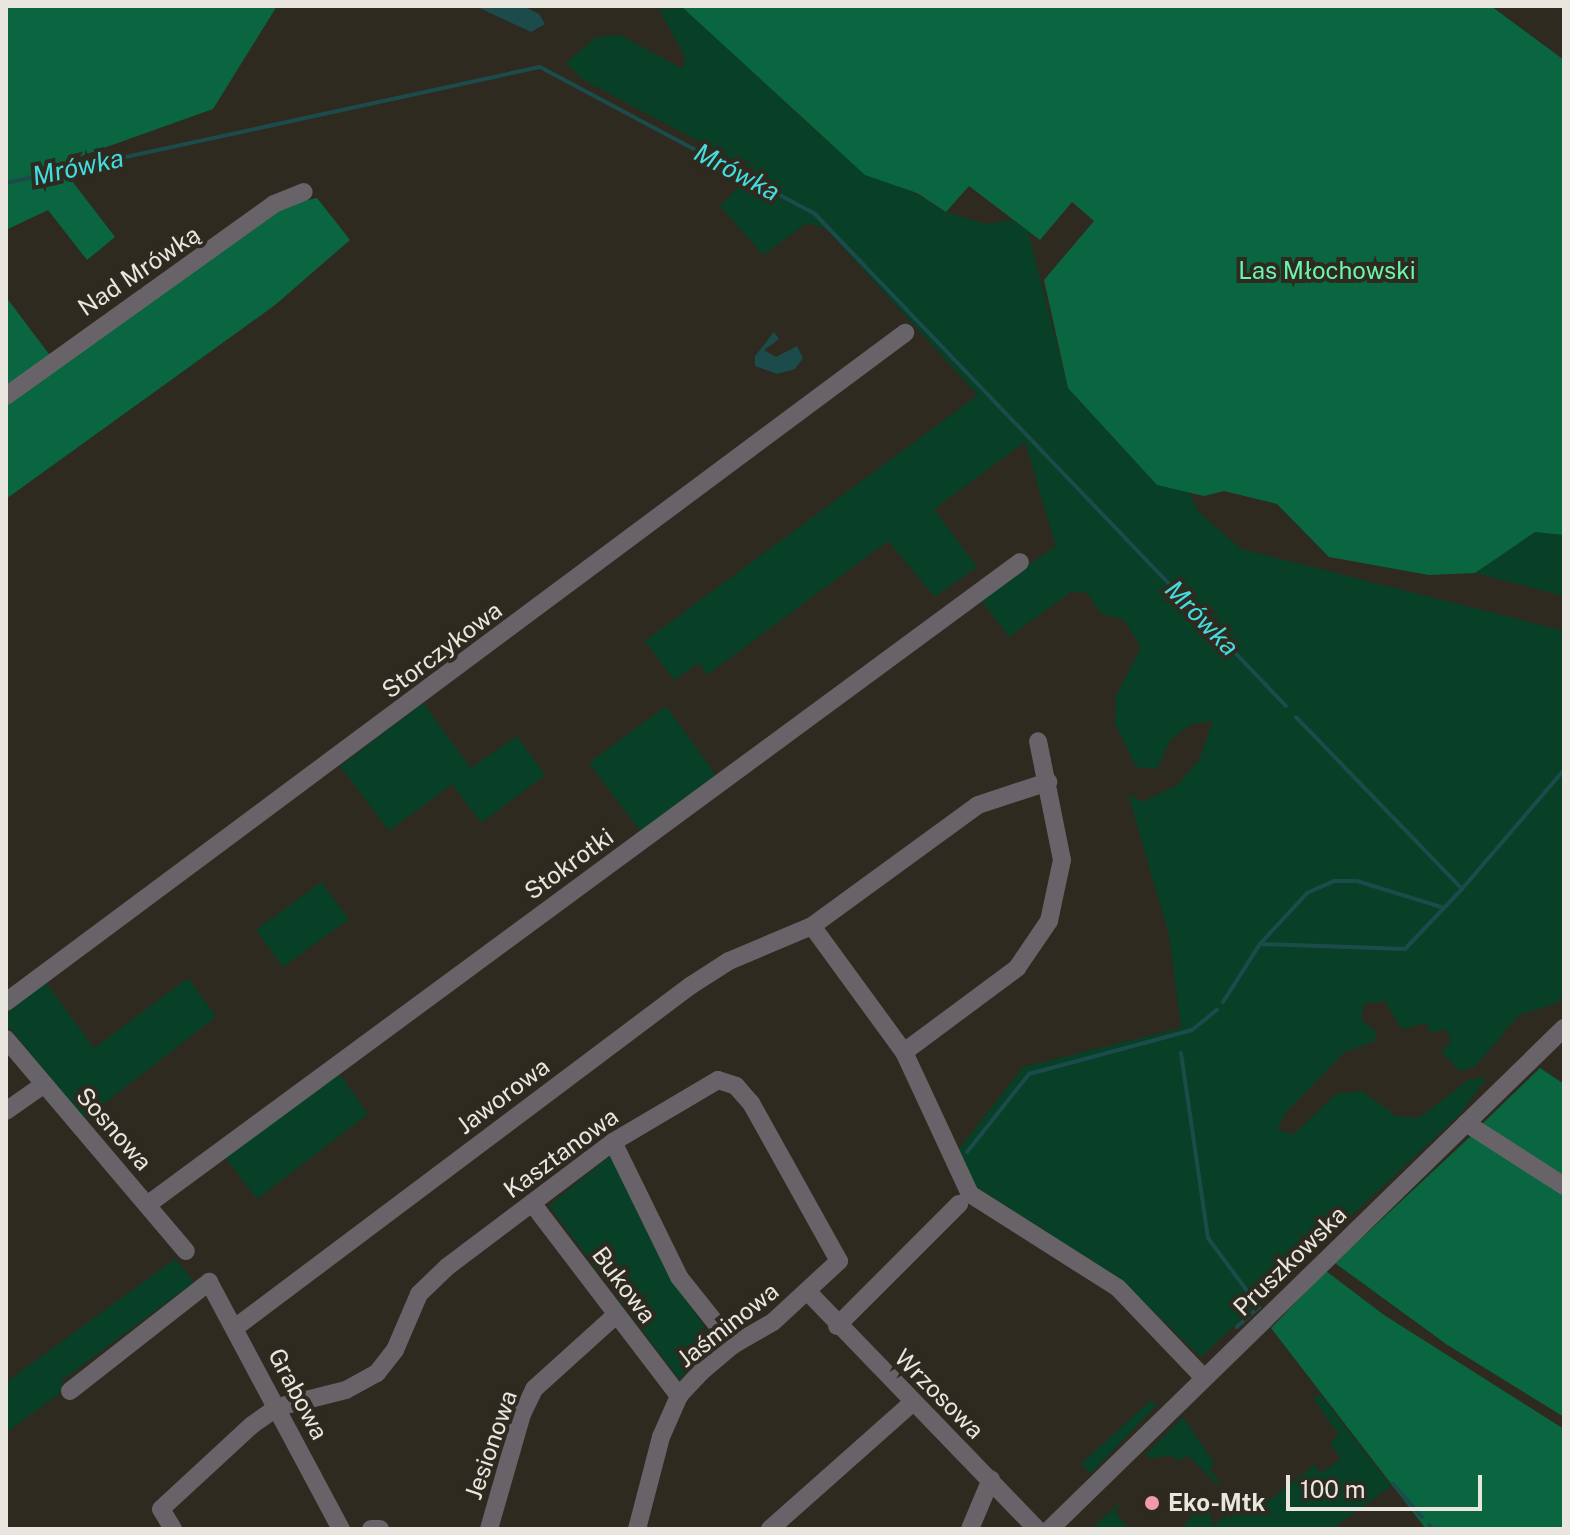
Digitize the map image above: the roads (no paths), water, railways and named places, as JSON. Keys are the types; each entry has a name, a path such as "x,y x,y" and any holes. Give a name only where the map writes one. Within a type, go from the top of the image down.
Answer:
{"street":[{"name":"Nad Mrówką","path":"6,396 274,204 304,192"},
{"name":"Storczykowa","path":"6,1002 905,333"},
{"name":"Stokrotki","path":"147,1205 1020,562"},
{"path":"904,1052 1005,978 1042,936 1056,901 1062,860 1038,741"},
{"name":"Jaworowa","path":"236,1327 690,986 729,961 812,926 978,805 1048,782"},
{"path":"812,926 904,1052 970,1194 1118,1288 1204,1378"},
{"name":"Pruszkowska","path":"1050,1529 1564,1028"},
{"name":"Sosnowa","path":"6,1039 186,1251"},
{"name":"Kasztanowa","path":"278,1407 346,1390 377,1373 395,1350 419,1294 613,1142 701,1086 718,1080 736,1086 751,1103 839,1261"},
{"path":"6,1111 43,1085"},
{"path":"1466,1123 1564,1186"},
{"path":"613,1142 679,1277 733,1345"},
{"name":"Bukowa","path":"532,1203 679,1396"},
{"path":"837,1326 959,1204"},
{"name":"Jaśminowa","path":"637,1529 661,1437 679,1396 733,1345 773,1322 839,1261"},
{"name":"Grabowa","path":"70,1391 209,1282 236,1327 341,1529"},
{"name":"Wrzosowa","path":"808,1292 837,1326 1037,1529"},
{"name":"Jesionowa","path":"489,1529 534,1389 616,1315"},
{"path":"770,1529 913,1402"},
{"path":"173,1529 161,1509 278,1407"},
{"path":"970,1529 991,1479"},
{"path":"371,1529 380,1529"}],"water":[{"path":"475,6 523,6 539,14 545,24 531,32"},
{"path":"774,332 779,339 764,350 776,357 797,346 803,358 795,369 777,374 755,366 755,356"}],"waterway":[{"name":"Mrówka","path":"6,183 540,67 815,214 1286,706"},
{"name":"Mrówka","path":"1296,717 1462,889 1564,770"},
{"path":"1260,944 1307,893 1334,881 1357,881 1444,908"},
{"path":"1223,1002 1260,944 1405,949 1462,889"},
{"path":"967,1152 1029,1074 1192,1030 1217,1010"},
{"path":"1181,1053 1208,1238 1259,1307 1237,1327"},
{"path":"1393,1484 1422,1517"},
{"path":"1429,1525 1433,1529"}],"place":[{"name":"Eko-Mtk","path":"1152,1503"}],"park label":[{"name":"Las Młochowski","path":"1327,271"}]}
